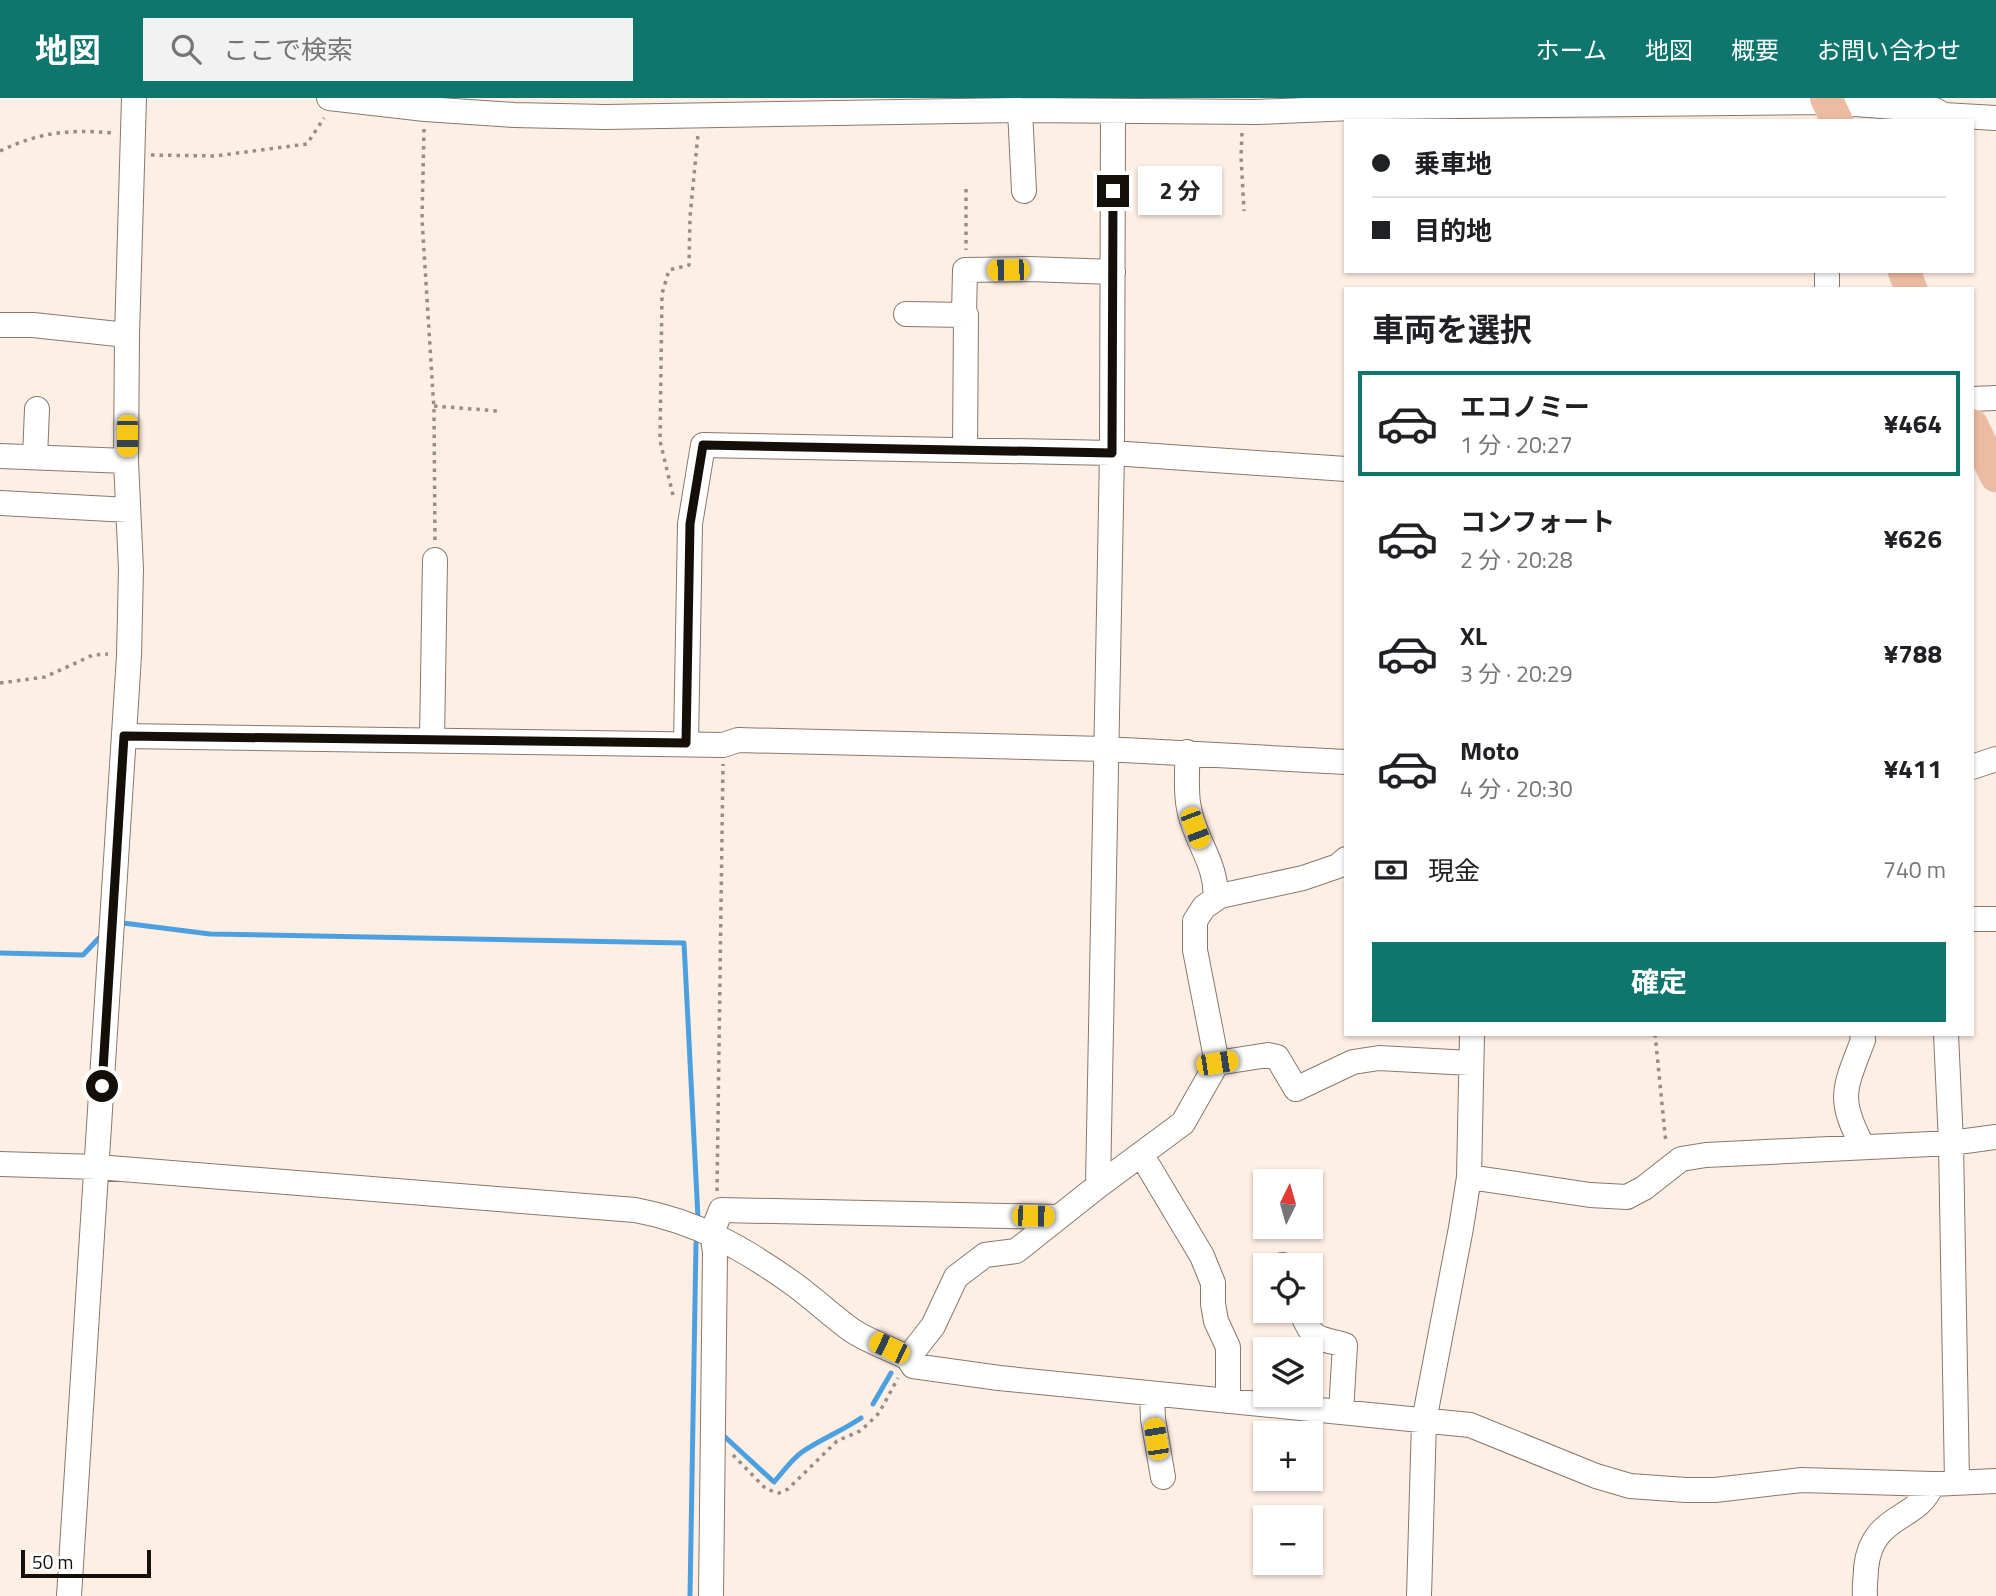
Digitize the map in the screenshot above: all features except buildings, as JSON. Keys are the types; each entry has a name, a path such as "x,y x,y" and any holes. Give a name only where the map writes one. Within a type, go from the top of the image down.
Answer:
{"main road":[{"path":"1974,429 1996,476"}],"street":[{"path":"69,1596 129,656 131,569 127,461 127,335 134,98"},
{"path":"334,99 425,109 579,116 698,106 1244,112 1377,107 1935,110 1944,115 1996,118"},
{"path":"1020,110 1024,191"},
{"path":"1098,1186 1112,453 1113,111"},
{"path":"965,450 965,270 1113,272"},
{"path":"906,314 964,315"},
{"path":"0,326 33,325 127,335"},
{"path":"1974,399 1996,398"},
{"path":"35,457 37,409"},
{"path":"686,743 690,524 703,445 1112,453 1344,469"},
{"path":"0,456 127,461"},
{"path":"0,503 128,510"},
{"path":"432,740 435,560"},
{"path":"124,736 723,745 738,740 1105,749 1344,762"},
{"path":"1187,752 1188,808 1217,889 1215,899"},
{"path":"1974,765 1996,759"},
{"path":"908,1358 933,1326 956,1277 985,1255 1016,1251 1183,1123 1217,1063 1195,950 1195,921 1204,907 1220,896 1303,878 1338,866 1344,861"},
{"path":"1974,919 1996,919"},
{"path":"1419,1596 1424,1421 1469,1177 1472,1036"},
{"path":"1862,1036 1845,1094 1846,1109 1863,1147"},
{"path":"1946,1036 1951,1143 1957,1482"},
{"path":"1217,1063 1268,1055 1277,1057 1296,1089 1353,1062 1379,1058 1470,1063"},
{"path":"1469,1177 1590,1195 1627,1197 1644,1188 1681,1159 1706,1155 1951,1143 1996,1137"},
{"path":"1141,1154 1202,1256 1213,1283 1216,1321 1228,1347 1228,1401"},
{"path":"0,1164 97,1167 635,1210 717,1222 1059,1217"},
{"path":"717,1222 852,1330 908,1358 913,1366 999,1378 1470,1425 1596,1476 1630,1486 1716,1490 1802,1480 1932,1484 1996,1481"},
{"path":"711,1596 717,1222"},
{"path":"1306,1323 1309,1332 1316,1337 1345,1345 1340,1412"},
{"path":"1152,1394 1153,1419 1163,1478"},
{"path":"1866,1596 1868,1554 1878,1532 1928,1496 1932,1484"}],"path":[{"path":"0,151 25,139 65,131 132,145 215,156 307,144 334,99"},
{"path":"676,506 660,442 663,294 668,270 689,265 698,106"},
{"path":"425,109 422,219 434,406 435,560"},
{"path":"1244,112 1241,156 1244,211"},
{"path":"966,189 967,270"},
{"path":"434,406 498,411"},
{"path":"0,683 45,677 93,655 129,656"},
{"path":"717,1222 723,745"},
{"path":"1655,1036 1667,1146 1673,1166"},
{"path":"713,1445 737,1457 766,1489 779,1493 788,1489 837,1441 860,1431 879,1413 908,1358"}],"waterway":[{"path":"123,923 210,934 684,943 698,1218"},
{"path":"0,953 83,955 99,938"},
{"path":"690,1596 696,1243"},
{"path":"873,1404 891,1373"},
{"path":"724,1436 774,1482 802,1452 861,1418"}],"route":[{"path":"102,1086 124,736 686,743 690,524 703,445 1112,453 1113,191"}]}
